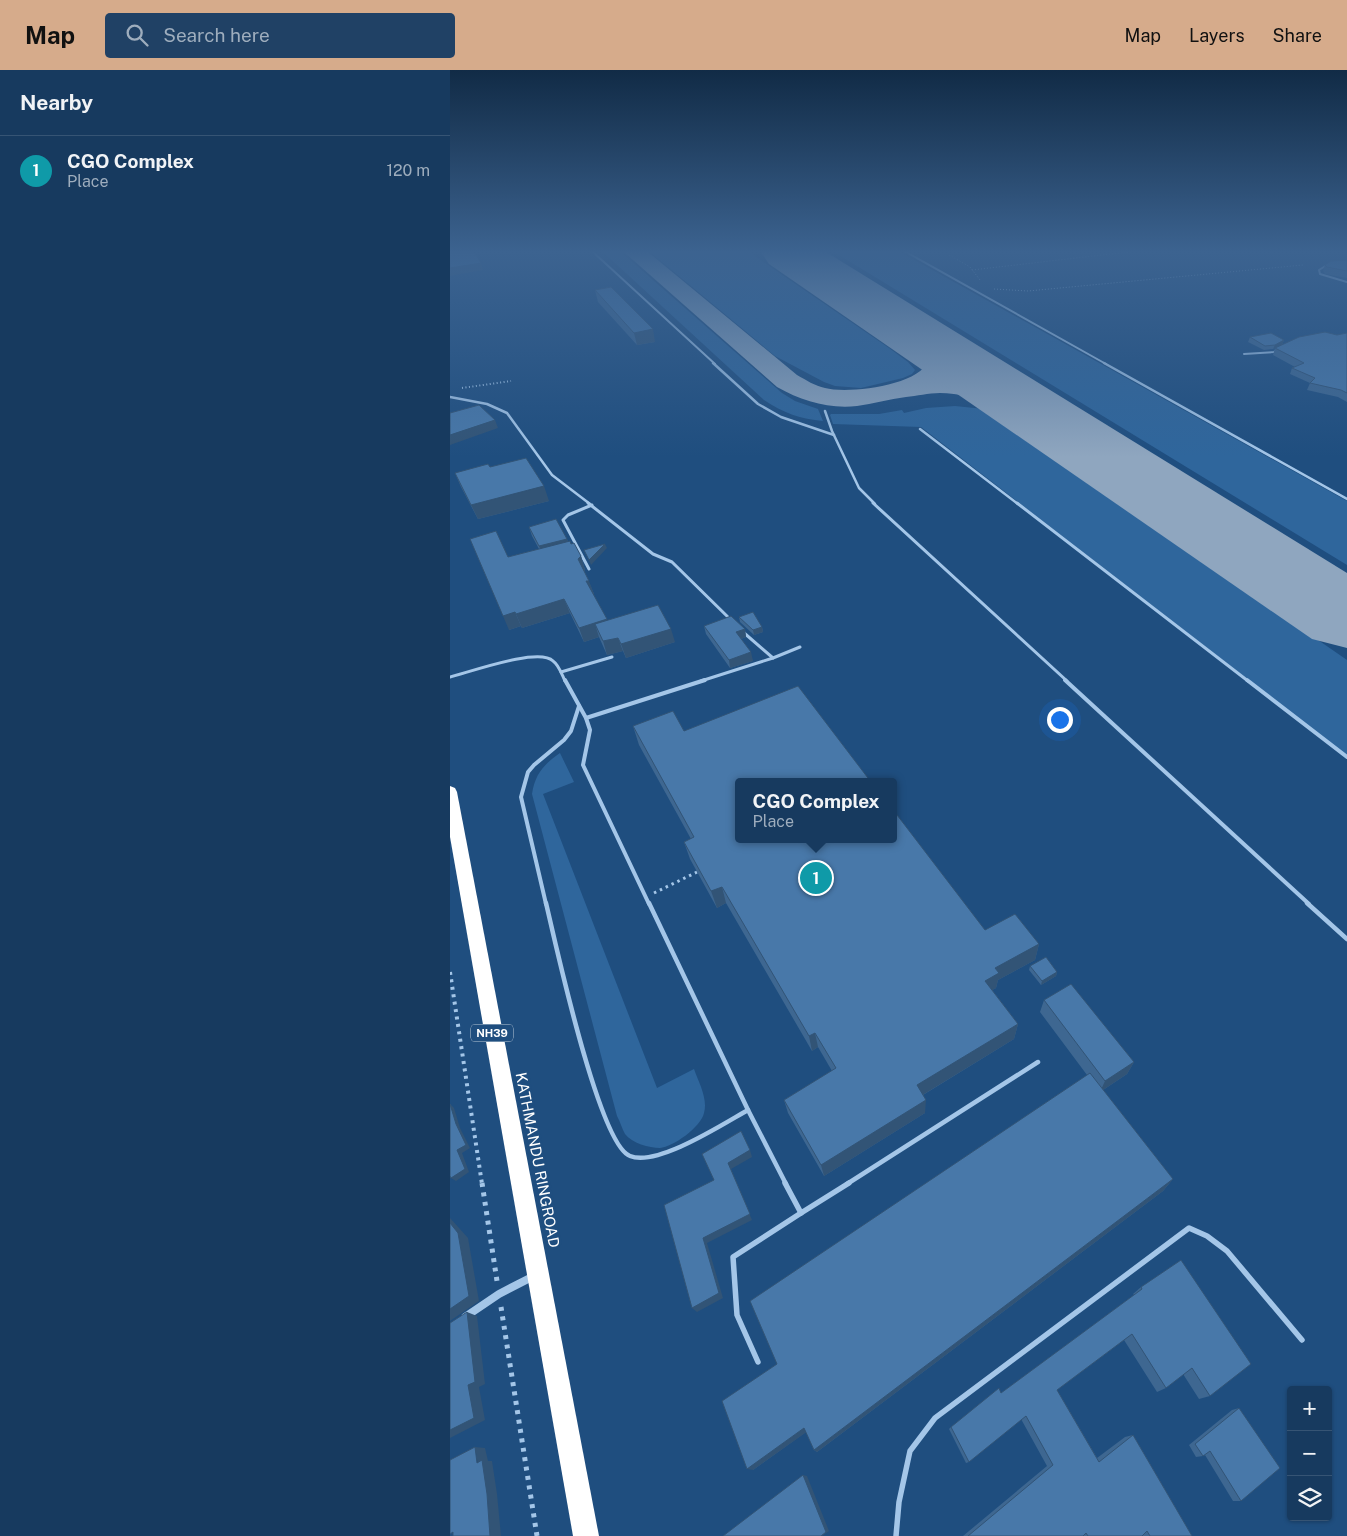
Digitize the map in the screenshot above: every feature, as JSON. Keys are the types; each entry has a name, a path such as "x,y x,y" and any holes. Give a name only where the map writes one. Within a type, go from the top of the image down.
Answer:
{"highway":[{"name":"KATHMANDU RINGROAD","path":"450,792 481,975 539,1274 586,1536"}],"street":[{"path":"458,1322 499,1294 539,1274"}],"lane":[{"path":"667,320 758,404 781,417 834,436"},
{"path":"1028,320 1347,499"},
{"path":"1244,354 1274,352 1285,346"},
{"path":"450,397 487,404 507,413 552,475 653,554 672,562 733,622"},
{"path":"825,411 834,436 859,488 876,506 1347,939"},
{"path":"920,429 1347,757"},
{"path":"589,569 563,520 568,515 592,505"},
{"path":"570,552 578,550"},
{"path":"739,628 772,658"},
{"path":"586,718 772,658 800,647"},
{"path":"450,677 538,656 554,661 586,718 590,730 583,765 748,1110 801,1212"},
{"path":"561,672 612,656"},
{"path":"579,706 576,721 571,732 532,766 523,781 521,797 571,1009 613,1138 620,1148 631,1157 654,1157 690,1143 748,1110"},
{"path":"758,1362 737,1315 733,1257 1038,1062"},
{"path":"896,1536 899,1502 910,1451 935,1418 1190,1228 1207,1236 1227,1251 1302,1340"}],"path":[{"path":"460,389 511,382"},
{"path":"646,896 697,872"},
{"path":"450,972 537,1536"}],"shaded area":[{"path":"677,320 699,320 782,393 795,401 818,409 823,421 792,415 764,400"},
{"path":"732,320 849,320 908,362 915,370 912,374 903,378 861,388 835,386 775,356"},
{"path":"946,320 1023,320 1347,501 1347,565"},
{"path":"955,406 984,409 1347,660 1347,756 921,427 833,424 830,415 879,414 902,410 904,413 926,408"},
{"path":"560,753 574,782 543,794 657,1088 694,1069 704,1097 704,1113 698,1124 686,1135 666,1147 651,1147 632,1140 625,1134 617,1116 532,794 535,781 541,770"}],"building":[{"path":"623,320 644,320 653,329 634,333"},
{"path":"1325,332 1337,335 1347,333 1347,393 1310,383 1315,378 1292,368 1304,363 1275,348 1299,337"},
{"path":"1271,333 1284,340 1275,345 1265,346 1250,337"},
{"path":"479,405 495,420 450,435 450,413"},
{"path":"526,458 544,486 471,505 455,473 488,464 490,467"},
{"path":"556,519 567,539 539,546 529,527"},
{"path":"496,531 508,557 570,541 571,544 574,543 581,556 578,559 589,581 586,581 607,619 579,628 564,599 516,614 515,612 503,616 470,539"},
{"path":"605,544 589,560 584,550"},
{"path":"658,605 671,629 621,644 618,638 603,641 595,624"},
{"path":"753,612 762,627 753,630 739,617"},
{"path":"731,616 745,629 736,632 751,652 729,660 704,626"},
{"path":"798,686 868,778 735,778 735,843 897,843 897,815 985,930 1015,914 1039,944 995,968 999,973 985,981 1018,1024 917,1085 926,1100 821,1165 784,1100 836,1068 815,1033 809,1036 722,887 711,891 684,842 694,837 633,726 673,711 684,731"},
{"path":"1046,957 1057,972 1042,981 1030,966"},
{"path":"1071,984 1134,1062 1105,1081 1044,1000"},
{"path":"1090,1073 1173,1179 814,1450 804,1428 747,1469 722,1401 777,1364 750,1301"},
{"path":"450,1104 456,1124 466,1145 457,1150 465,1169 451,1178 450,1176"},
{"path":"741,1131 750,1150 728,1163 750,1214 703,1238 719,1293 692,1308 664,1205 714,1180 702,1154"},
{"path":"450,1223 458,1233 469,1296 450,1309"},
{"path":"1181,1260 1251,1364 1210,1396 1192,1368 1166,1388 1132,1334 1057,1390 1099,1462 1133,1435 1192,1536 1150,1536 1147,1531 1142,1536 1088,1536 1086,1533 1083,1536 968,1536 1053,1465 1026,1416 969,1462 951,1427 999,1388 1001,1393 1142,1289 1141,1287"},
{"path":"467,1312 475,1382 468,1385 474,1418 450,1430 450,1323"},
{"path":"1239,1408 1280,1468 1241,1501 1210,1451 1203,1456 1195,1444"},
{"path":"475,1447 477,1463 482,1460 490,1536 453,1536 453,1532 450,1534 450,1460"},
{"path":"803,1475 826,1532 821,1536 723,1536"}],"taxiway":[{"path":"716,320 787,381 823,397 857,398 908,388"},
{"path":"908,388 928,380 939,367 941,361 933,347"},
{"path":"908,388 928,385 947,385 1001,392"}],"runway":[{"path":"893,320 1347,617"}],"place":[{"name":"CGO Complex","path":"816,878"}]}
